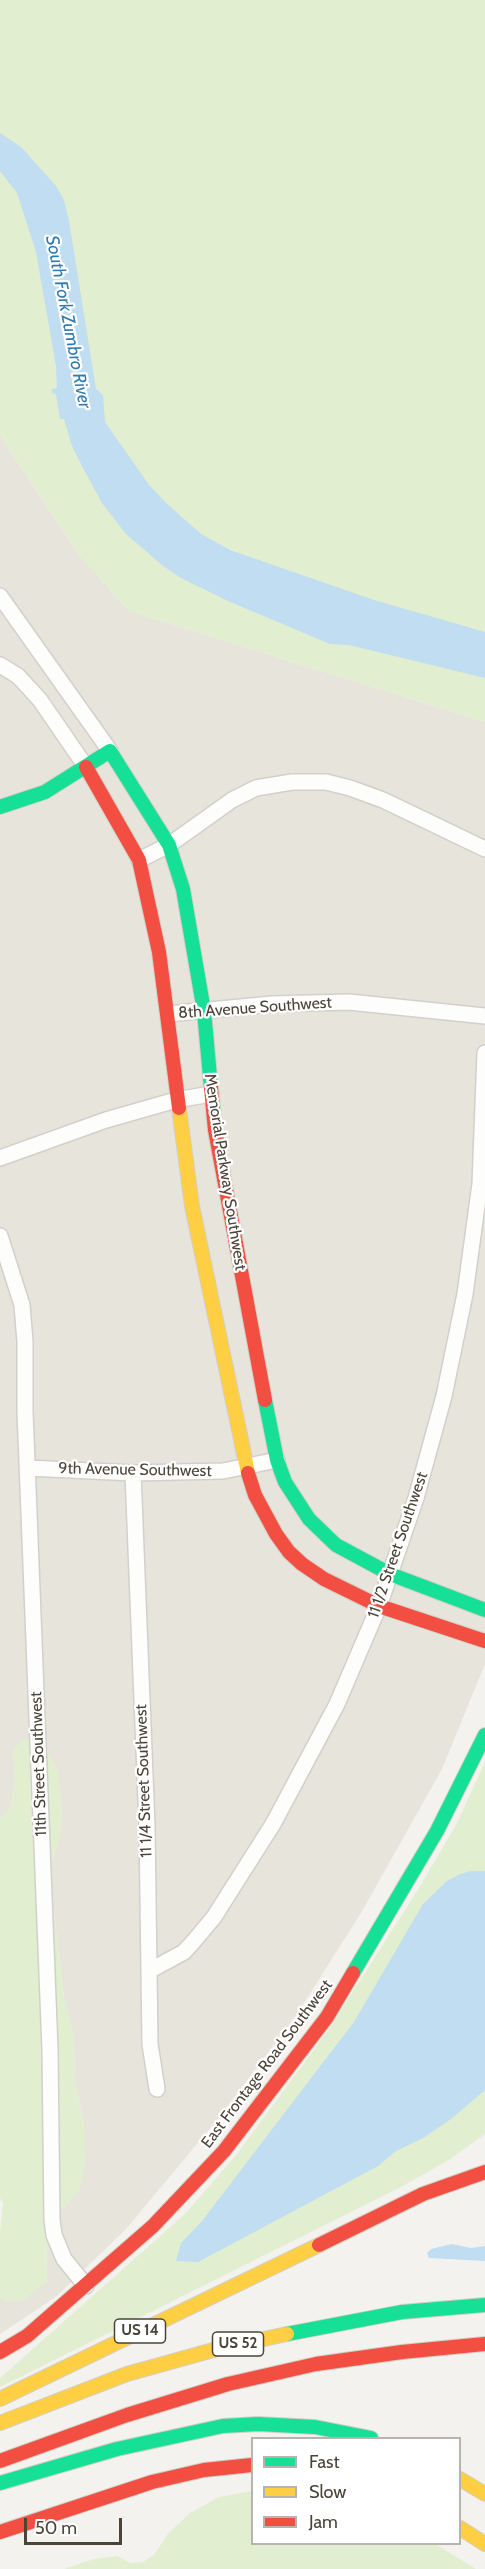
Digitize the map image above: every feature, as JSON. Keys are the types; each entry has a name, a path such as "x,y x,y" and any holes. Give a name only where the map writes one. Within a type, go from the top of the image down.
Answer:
{"main road":[{"path":"0,807 45,792 110,751"},
{"name":"Memorial Parkway Southwest","path":"110,751 169,845 183,889 204,1011 211,1094 250,1328 278,1460 295,1500 325,1537 357,1558 390,1574 485,1610"},
{"path":"86,767 139,860 159,952 168,1014 176,1100 192,1206 246,1468 266,1518 289,1551 302,1564 324,1579 379,1606 485,1641"},
{"name":"East Frontage Road Southwest","path":"0,2352 27,2336 86,2286 176,2205 224,2151 327,2017 437,1831 485,1735"},
{"name":"US 14","path":"0,2399 423,2194 478,2159"},
{"path":"423,2194 485,2172"},
{"name":"US 52","path":"0,2423 128,2374 217,2349 370,2318 429,2309 485,2305"},
{"name":"US 52","path":"0,2461 127,2415 228,2384 316,2364 402,2352 485,2344"},
{"path":"0,2483 117,2449 223,2426 258,2424 315,2427 362,2437"},
{"path":"0,2532 175,2476 204,2470 251,2465"},
{"path":"461,2480 485,2494"},
{"path":"461,2529 485,2544"}],"street":[{"name":"Memorial Parkway Southwest","path":"0,597 110,751"},
{"path":"0,665 18,676 40,700 86,767"},
{"path":"139,860 169,845 218,809 256,788 273,783 311,782 350,788 383,800 485,849"},
{"name":"8th Avenue Southwest","path":"168,1014 272,1004 349,1002 485,1016"},
{"name":"11 1/2 Street Southwest","path":"149,1971 184,1952 194,1941 214,1917 273,1824 337,1704 379,1606 416,1498 444,1396 465,1294 480,1184 485,1053"},
{"path":"0,1158 106,1120 176,1100 211,1094"},
{"name":"11th Street Southwest","path":"0,1236 24,1317 50,2050 51,2201 54,2235 64,2259 86,2286"},
{"name":"9th Avenue Southwest","path":"28,1468 133,1473 223,1471 278,1460"},
{"name":"11 1/4 Street Southwest","path":"133,1473 147,1826 150,2044 157,2089"}],"shaded area":[{"path":"0,435 80,556 129,611 485,722 485,1664 442,1769 361,1913 297,2014 217,2120 126,2229 57,2296 0,2334 0,2297 6,2301 47,2281 46,2217 84,2124 75,2082 74,2037 64,1998 49,1871 60,1836 62,1808 13,1751 15,1779 11,1807 0,1819"}],"green space":[{"path":"0,0 485,0 485,722 129,611 80,556 0,435"},
{"path":"22,1739 42,1741 58,1771 62,1808 60,1836 49,1871 64,1998 74,2037 75,2082 84,2124 85,2165 79,2192 64,2208 46,2217 47,2281 23,2301 5,2301 0,2297 0,2233 3,2203 0,2198 0,1819 11,1807 15,1779 13,1751"},
{"path":"485,1762 485,2134 449,2160 399,2188 0,2387 0,2378 185,2214 237,2154 329,2029 421,1885 457,1823"},
{"path":"251,2491 251,2545 437,2545 476,2569 64,2569 94,2559 117,2556 131,2563 143,2562 154,2555 167,2535 190,2513 219,2497"}],"water":[{"name":"South Fork Zumbro River","path":"0,133 21,147 56,186 64,200 96,389 103,395 105,422 149,485 201,534 230,550 374,600 485,632 485,678 349,645 330,644 228,601 181,578 126,534 102,503 72,446 64,419 60,419 56,394 52,393 52,389 57,388 56,366 36,252 17,193 0,171"},
{"path":"471,1871 485,1871 485,2090 451,2119 423,2138 396,2151 378,2166 198,2262 176,2261 181,2243 202,2221 354,2022 423,1904 447,1881"},
{"path":"452,2244 471,2248 485,2246 485,2261 429,2258 427,2253 431,2249"}],"traffic: fast":[{"path":"0,807 45,792 110,751 169,845 183,889 204,1011 211,1088"},
{"path":"265,1400 277,1460 285,1482 309,1519 336,1545 390,1574 485,1610"},
{"path":"353,1973 437,1831 485,1735"},
{"path":"287,2334 402,2312 485,2305"},
{"path":"0,2483 117,2449 223,2426 258,2424 315,2427 366,2437"}],"traffic: slow":[{"path":"179,1108 192,1206 248,1473"},
{"path":"0,2399 319,2245"},
{"path":"0,2423 127,2374 217,2349 287,2334"},
{"path":"461,2480 485,2494"},
{"path":"461,2529 485,2544"}],"traffic: jam":[{"path":"86,767 139,860 159,952 179,1108"},
{"path":"211,1088 215,1130 265,1400"},
{"path":"248,1473 255,1495 276,1534 289,1552 302,1564 324,1579 379,1606 485,1641"},
{"path":"0,2352 27,2336 153,2226 224,2151 327,2017 353,1973"},
{"path":"319,2245 423,2194 485,2172"},
{"path":"0,2461 127,2415 228,2384 316,2364 402,2352 485,2344"},
{"path":"0,2532 152,2482 204,2470 251,2465"}]}
